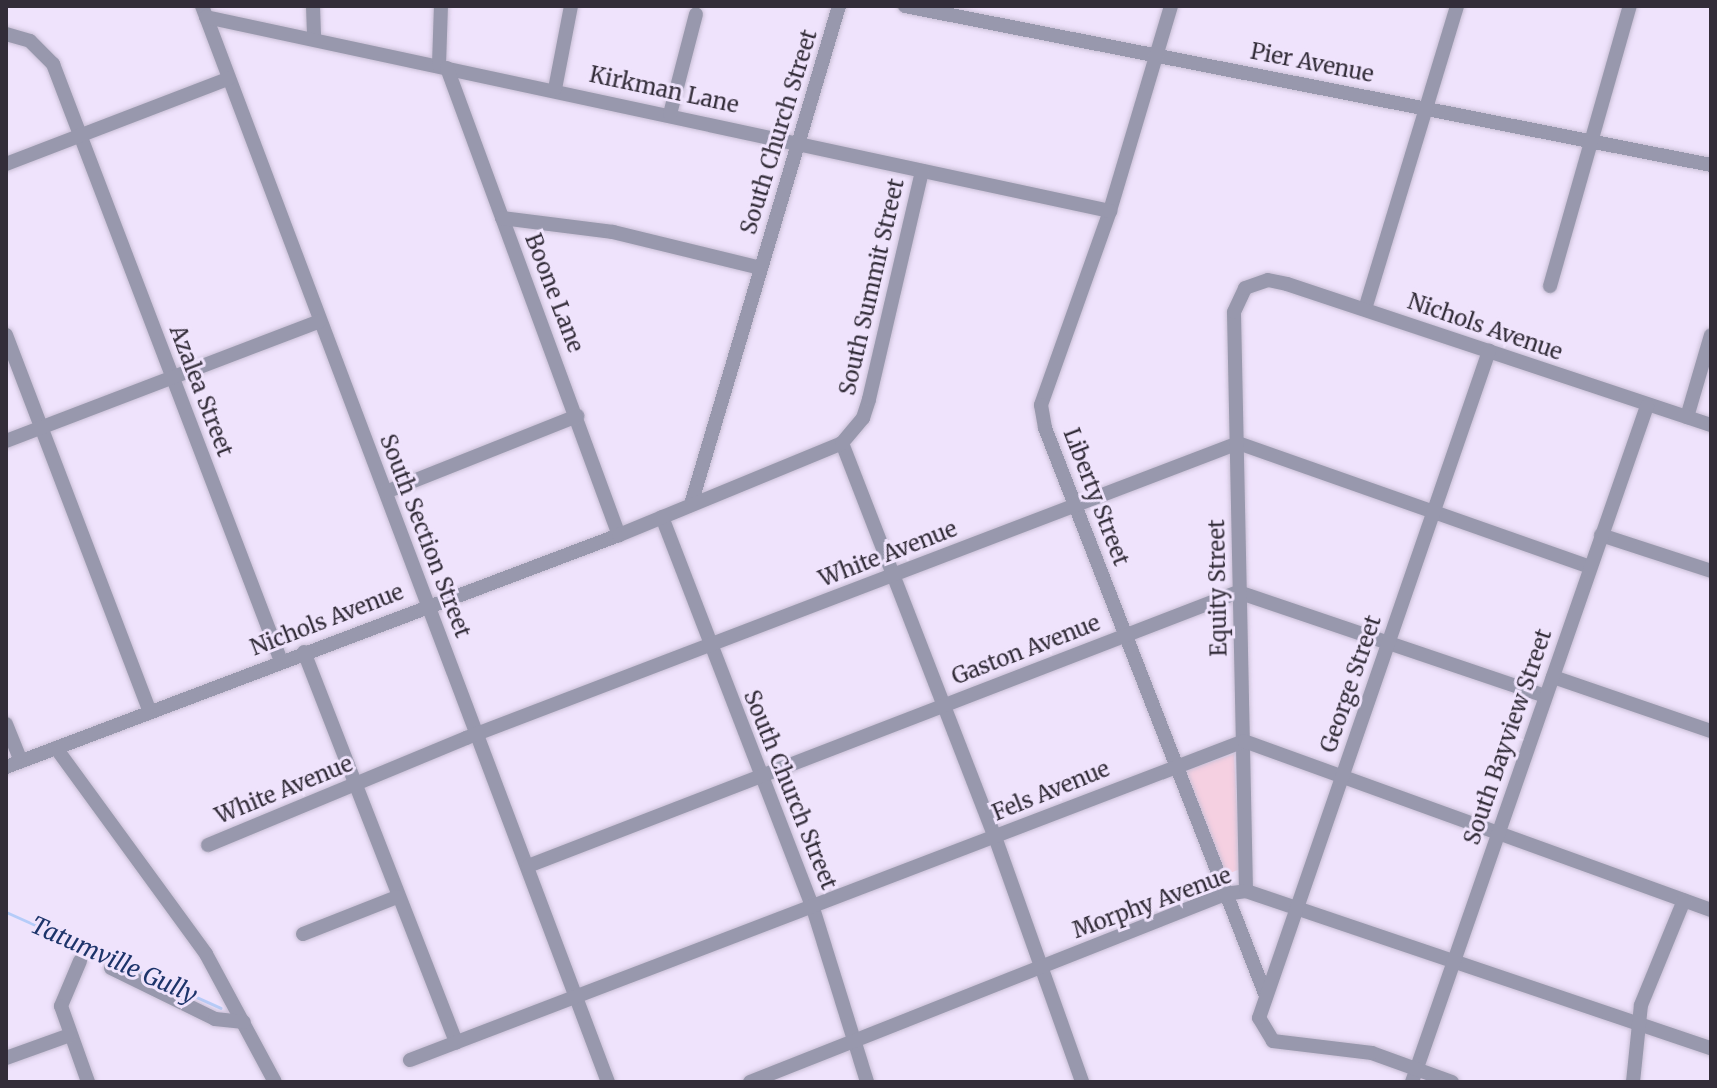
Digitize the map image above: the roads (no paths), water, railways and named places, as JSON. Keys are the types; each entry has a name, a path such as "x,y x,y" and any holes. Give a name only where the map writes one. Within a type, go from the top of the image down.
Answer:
{"street":[{"path":"313,6 314,36"},
{"name":"Boone Lane","path":"441,6 443,67 577,416 619,535"},
{"path":"555,89 571,6"},
{"name":"South Church Street","path":"692,501 839,6"},
{"name":"Pier Avenue","path":"905,6 1711,165"},
{"name":"Liberty Street","path":"1171,6 1110,211 1060,357 1042,395 1045,428 1266,996"},
{"path":"1365,309 1457,6"},
{"path":"1550,286 1630,6"},
{"name":"Kirkman Lane","path":"204,12 443,67 1110,211"},
{"name":"South Section Street","path":"204,12 608,1082"},
{"path":"670,114 696,14"},
{"name":"Azalea Street","path":"6,34 30,41 46,55 81,136 281,661"},
{"path":"6,164 228,79"},
{"name":"South Summit Street","path":"842,443 863,418 869,399 922,171"},
{"path":"502,218 613,232 761,268"},
{"name":"Nichols Avenue","path":"1245,288 1268,280 1365,309 1711,425"},
{"name":"Equity Street","path":"1245,288 1234,312 1246,891"},
{"path":"6,441 320,321"},
{"path":"6,335 150,712"},
{"path":"1687,417 1711,335"},
{"name":"George Street","path":"1415,1076 1372,1053 1273,1041 1263,1032 1259,1018 1391,640 1431,509 1489,351"},
{"name":"South Bayview Street","path":"1415,1076 1647,406"},
{"path":"386,492 577,416"},
{"path":"842,443 995,837 1082,1082"},
{"name":"Nichols Avenue","path":"6,767 619,535 692,501 842,443"},
{"path":"1238,443 1590,567"},
{"name":"White Avenue","path":"208,845 476,734 1238,443"},
{"name":"South Church Street","path":"662,517 812,905 852,1042 867,1082"},
{"path":"1601,535 1711,571"},
{"path":"1238,592 1391,640 1545,696"},
{"name":"Gaston Avenue","path":"528,866 1238,592"},
{"path":"304,652 456,1042"},
{"path":"1553,677 1711,731"},
{"path":"6,724 21,761"},
{"path":"1244,741 1500,829 1711,910"},
{"name":"Fels Avenue","path":"410,1060 1244,741"},
{"path":"56,748 206,954 275,1082"},
{"name":"Morphy Avenue","path":"750,1082 1225,894 1246,891 1297,905 1711,1048"},
{"path":"303,934 397,897"},
{"path":"1633,1082 1641,1005 1684,900"},
{"path":"80,961 61,1006 88,1082"},
{"path":"111,968 215,1019 244,1022"},
{"path":"6,1058 70,1035"},
{"path":"1415,1076 1452,1082"}],"waterway":[{"name":"Tatumville Gully","path":"6,912 221,1008"}]}
